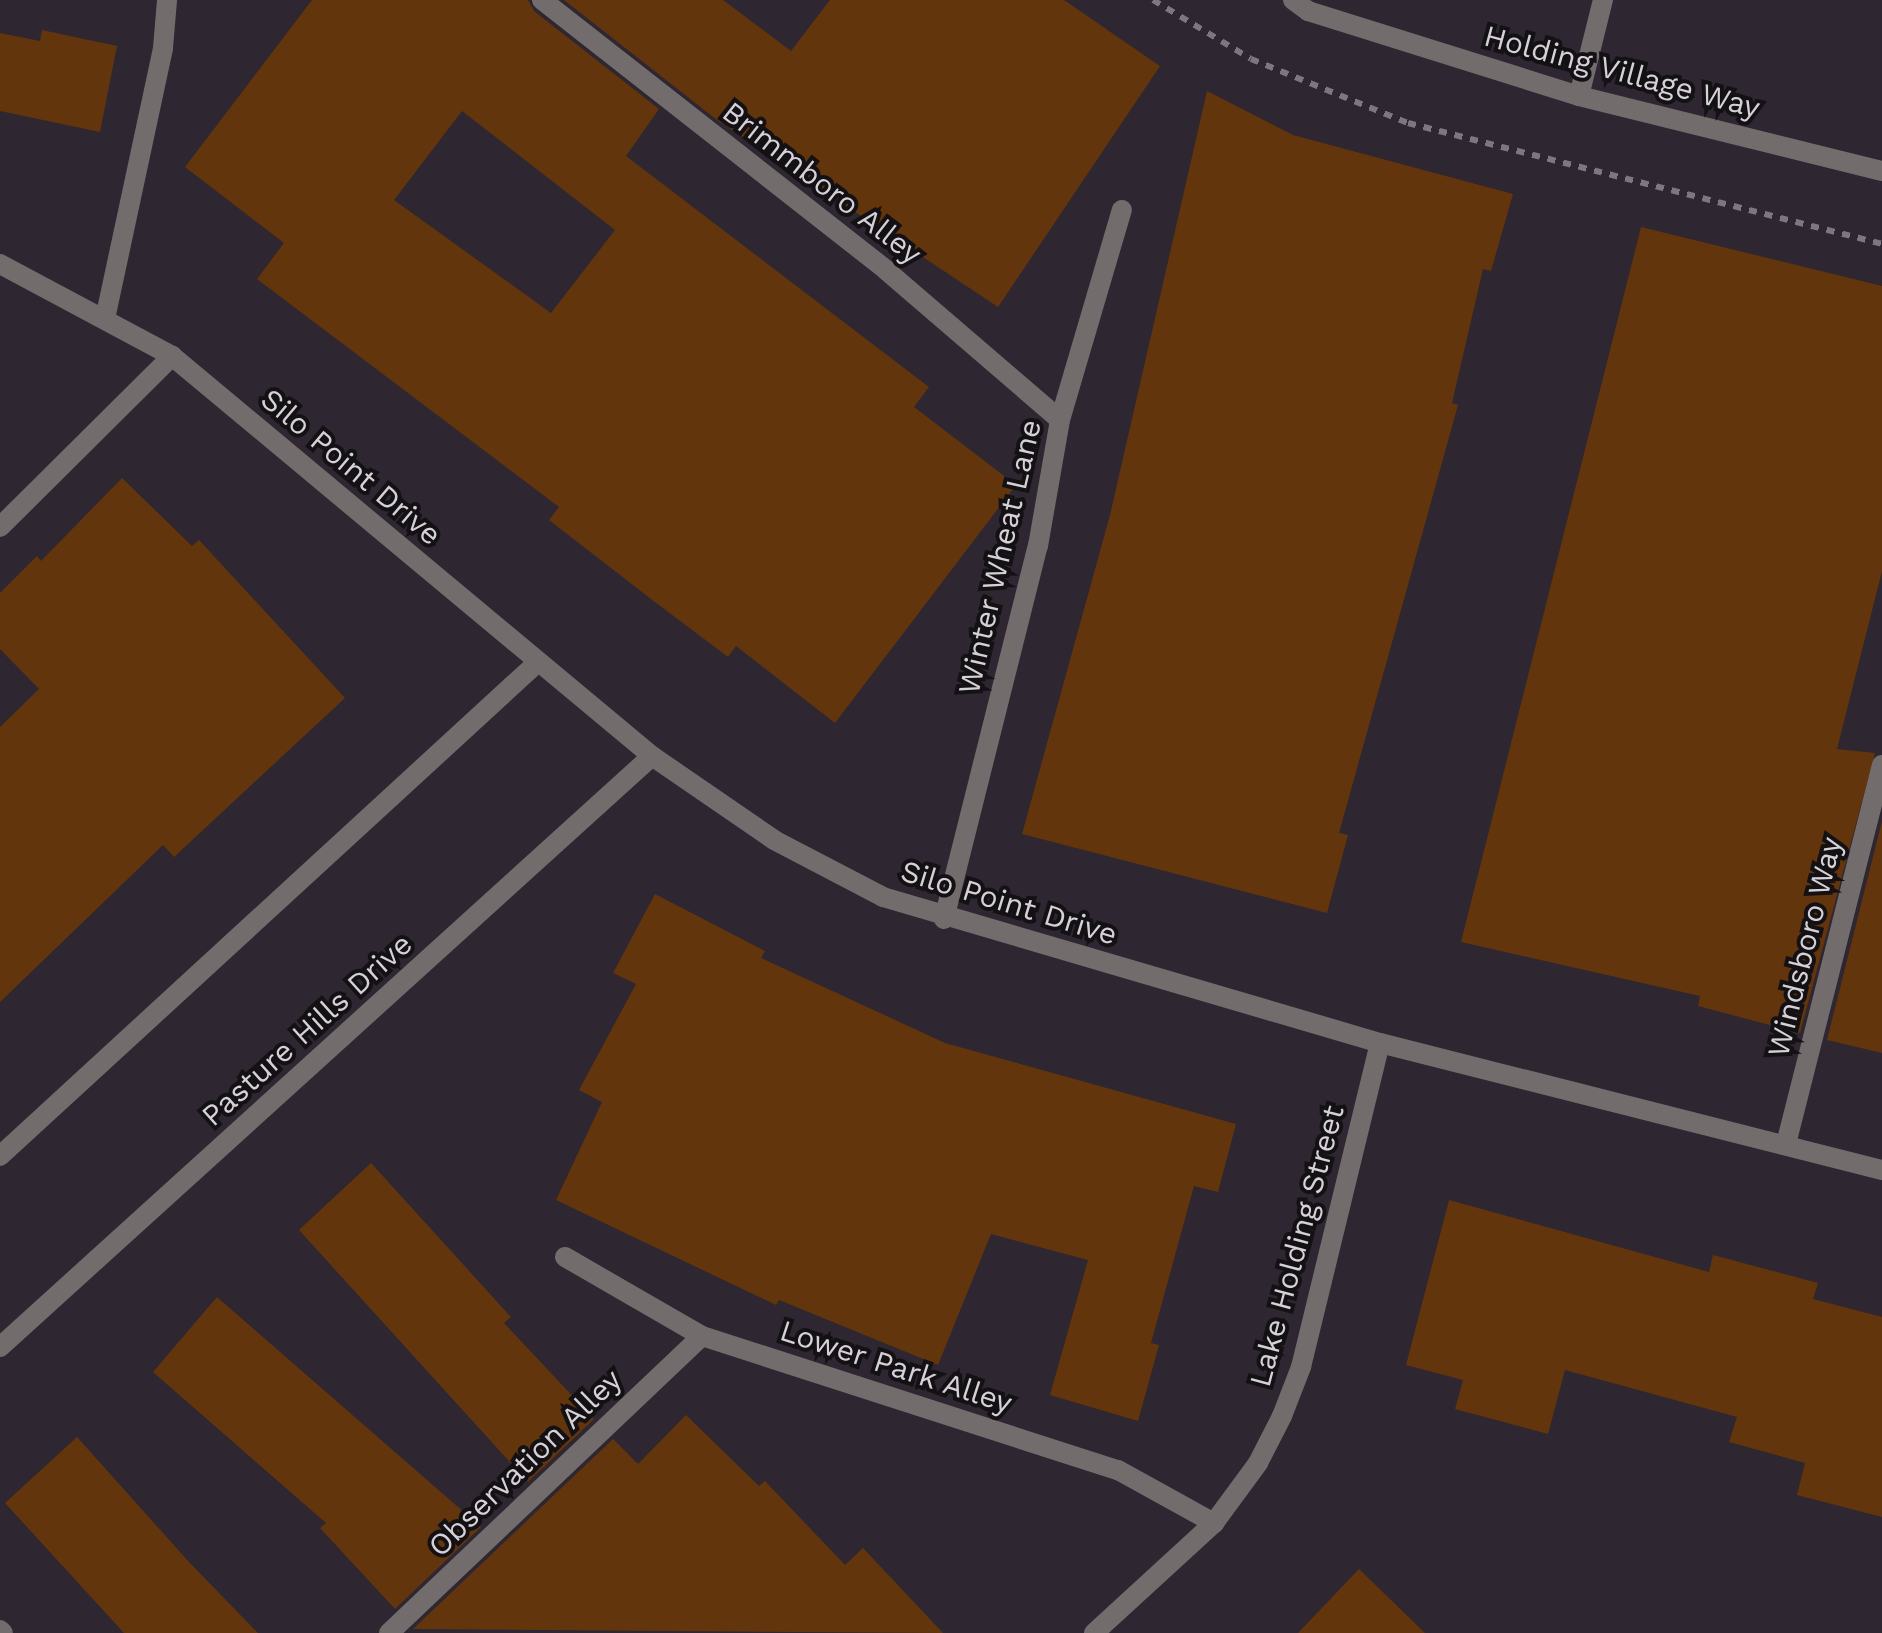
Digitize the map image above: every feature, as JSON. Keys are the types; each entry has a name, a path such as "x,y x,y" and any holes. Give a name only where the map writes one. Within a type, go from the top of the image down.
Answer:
{"street":[{"path":"105,319 163,48 168,0"},
{"name":"Brimmboro Alley","path":"542,0 887,271 1060,420"},
{"name":"Holding Village Way","path":"1293,0 1308,11 1579,96 1882,171"},
{"path":"1579,96 1603,0"},
{"name":"Winter Wheat Lane","path":"944,919 1038,546 1060,420 1122,210"},
{"name":"Silo Point Drive","path":"0,264 172,356 652,756 774,840 883,897 944,919 1380,1043 1882,1170"},
{"path":"0,526 172,356"},
{"path":"0,1156 538,662"},
{"name":"Pasture Hills Drive","path":"0,1347 652,756"},
{"name":"Windsboro Way","path":"1786,1144 1882,765"},
{"name":"Lake Holding Street","path":"1094,1633 1214,1523 1258,1463 1301,1367 1380,1043"},
{"name":"Lower Park Alley","path":"565,1257 702,1336 1118,1470 1214,1523"},
{"name":"Observation Alley","path":"389,1633 702,1336"}],"path":[{"path":"1153,0 1251,59 1408,123 1882,244"}],"building":[{"path":"312,0 528,0 534,11 659,109 626,156 929,387 914,407 1016,485 835,723 736,646 728,657 651,599 549,520 559,507 257,279 284,243 185,167","holes":["462,111 615,230 551,313 394,200"]},
{"path":"564,0 723,0 791,51 830,0 1064,0 1160,66 998,307 717,120"},
{"path":"42,30 117,46 100,132 0,111 0,33 40,41"},
{"path":"1207,91 1293,135 1513,194 1491,271 1483,269 1452,403 1458,405 1339,833 1348,835 1327,913 1022,834 1110,515"},
{"path":"1641,227 1882,286 1882,571 1837,749 1875,753 1800,1033 1698,1006 1700,996 1461,942"},
{"path":"122,478 192,546 199,540 345,698 174,857 163,845 0,1002 0,727 39,689 0,649 0,593 37,556 41,561"},
{"path":"1882,821 1882,1053 1827,1040"},
{"path":"655,894 765,951 761,958 945,1043 1236,1124 1218,1192 1194,1186 1151,1343 1159,1345 1138,1421 1050,1395 1088,1260 991,1234 938,1365 779,1300 776,1305 556,1200 602,1102 579,1090 636,984 613,973"},
{"path":"371,1163 511,1317 504,1323 594,1419 528,1482 299,1230"},
{"path":"1449,1200 1709,1272 1713,1255 1818,1283 1813,1299 1882,1317 1882,1517 1797,1495 1805,1463 1729,1442 1737,1417 1565,1370 1548,1434 1455,1409 1463,1380 1406,1365"},
{"path":"217,1297 481,1527 395,1609 320,1528 326,1523 153,1372"},
{"path":"686,1415 759,1486 765,1481 845,1565 863,1548 943,1633 413,1629 613,1439 638,1464"},
{"path":"77,1437 258,1633 124,1633 5,1503"},
{"path":"1359,1569 1425,1633 1298,1633"}]}
